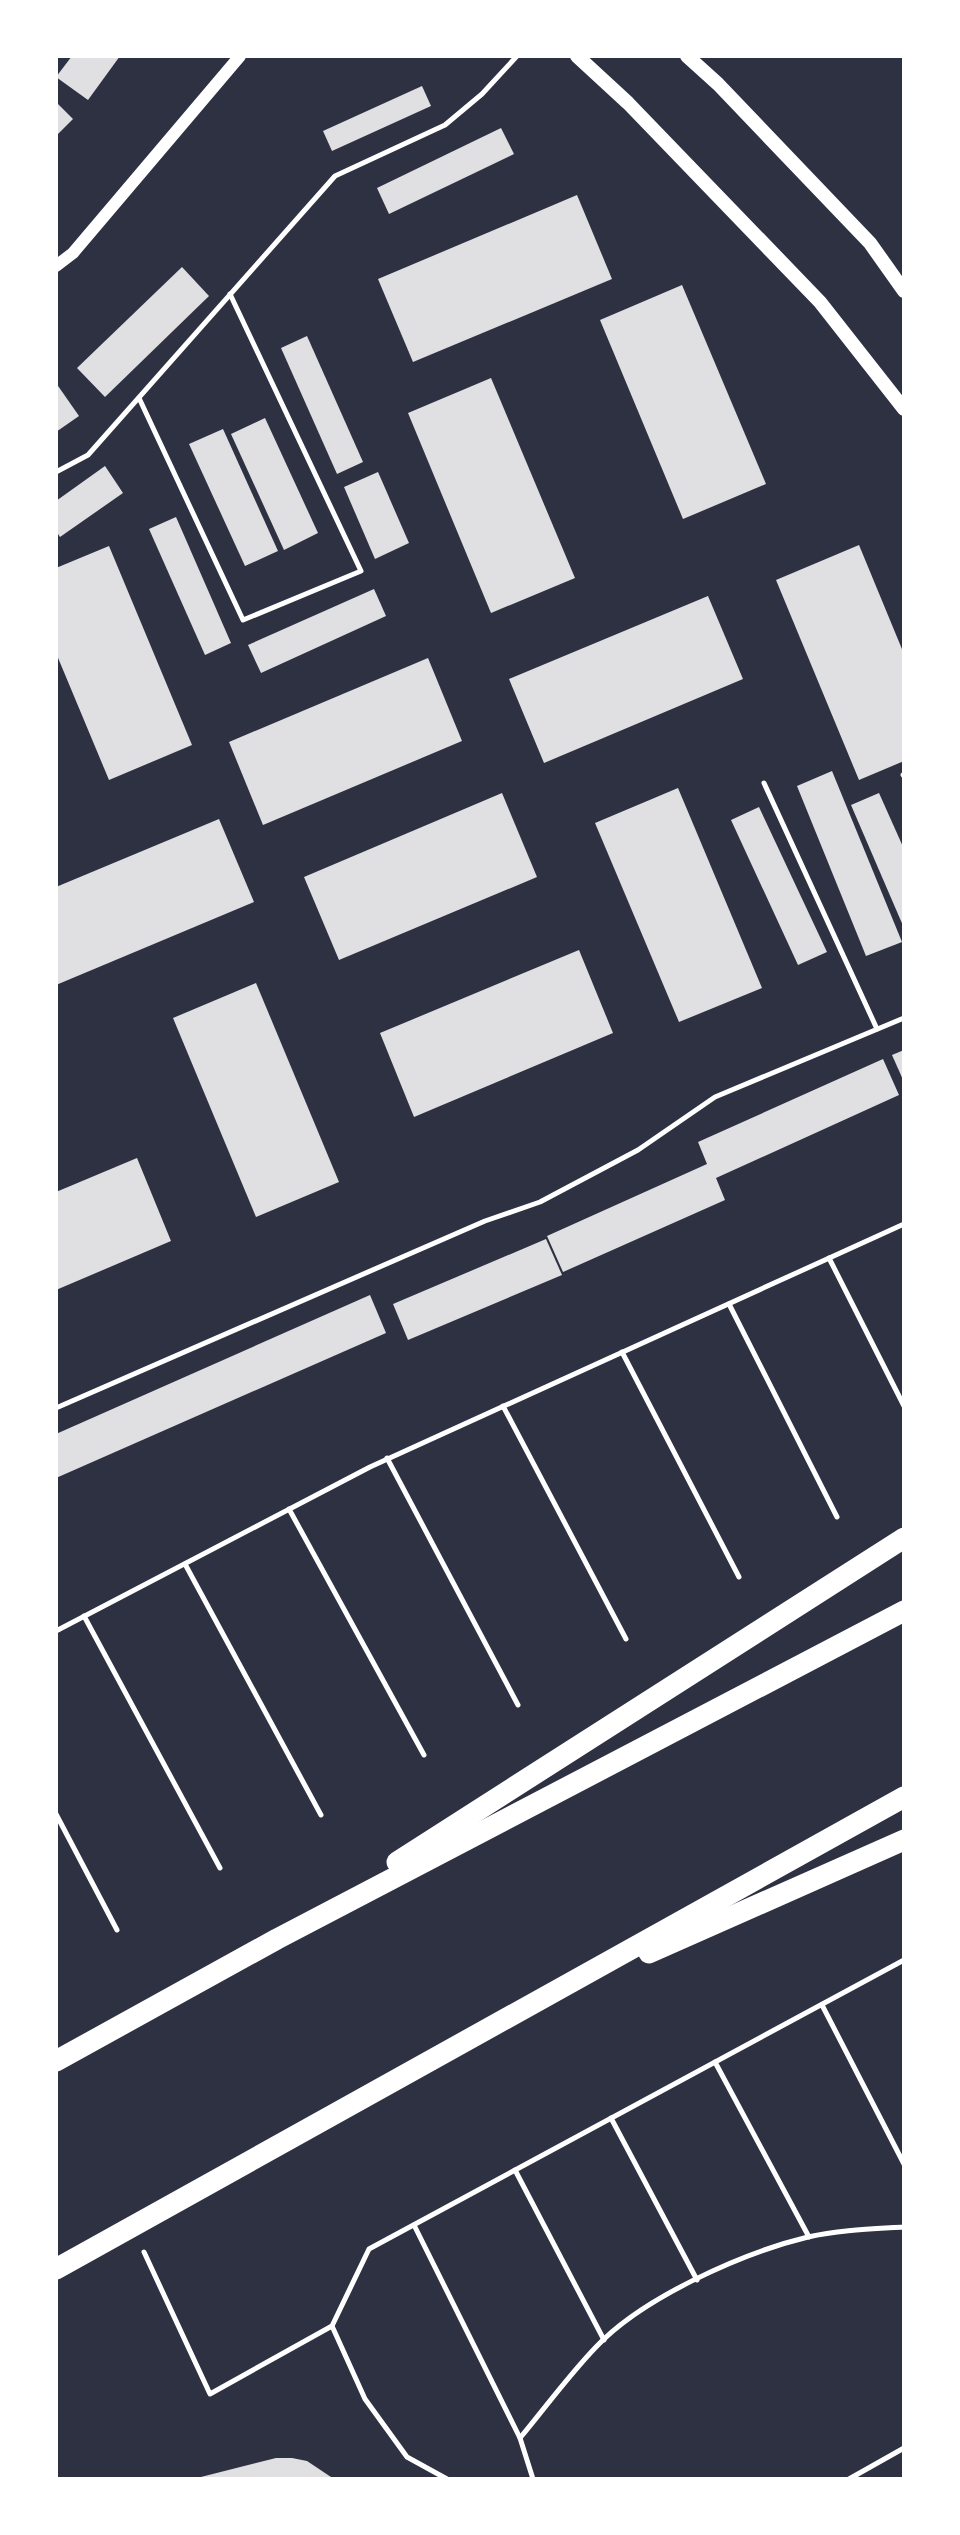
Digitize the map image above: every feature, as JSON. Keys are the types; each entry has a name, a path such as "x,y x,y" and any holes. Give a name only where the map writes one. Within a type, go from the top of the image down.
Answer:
{"highway":[{"path":"277,1939 904,1538"},
{"path":"56,2061 277,1939 904,1611"},
{"path":"56,2269 904,1797"},
{"path":"485,2030 664,1946 904,1840"}],"main road":[{"path":"577,56 628,103 820,302 904,409"},
{"path":"687,56 870,243 904,291"}],"street":[{"path":"56,266 73,253 240,56"}],"lane":[{"path":"56,472 88,455 335,176 445,125 482,94 517,56"},
{"path":"139,398 243,620 361,571 230,295"},
{"path":"764,783 877,1030"},
{"path":"56,1408 485,1222 540,1202 638,1150 715,1097 904,1018"},
{"path":"56,1631 387,1458 904,1224"},
{"path":"829,1258 904,1406"},
{"path":"729,1304 837,1517"},
{"path":"622,1352 739,1577"},
{"path":"503,1406 626,1639"},
{"path":"387,1458 518,1705"},
{"path":"289,1509 424,1755"},
{"path":"185,1563 321,1815"},
{"path":"84,1616 220,1868"},
{"path":"56,1814 117,1930"},
{"path":"144,2252 210,2394 332,2326 369,2249 904,1960"},
{"path":"822,2005 904,2164"},
{"path":"715,2062 809,2237"},
{"path":"611,2118 697,2280"},
{"path":"515,2170 604,2340"},
{"path":"414,2225 520,2438 533,2479"},
{"path":"520,2438 589,2354 641,2310 750,2256 809,2237 904,2227"},
{"path":"332,2326 365,2399 407,2457 447,2479"},
{"path":"849,2479 904,2448"}],"building":[{"path":"72,56 120,56 88,100 56,77"},
{"path":"422,86 431,106 332,151 323,131"},
{"path":"56,102 73,119 56,136"},
{"path":"501,128 514,154 389,214 377,188"},
{"path":"577,195 612,279 413,362 378,279"},
{"path":"182,267 209,296 105,397 77,368"},
{"path":"682,285 766,484 683,519 600,320"},
{"path":"307,336 363,462 337,474 281,348"},
{"path":"491,378 575,578 491,613 408,413"},
{"path":"56,383 79,416 56,432"},
{"path":"265,418 318,533 284,550 231,434"},
{"path":"223,429 278,551 245,566 189,444"},
{"path":"105,466 123,493 60,537 56,531 56,501"},
{"path":"378,472 409,543 375,559 344,487"},
{"path":"176,517 231,643 205,655 149,529"},
{"path":"859,545 904,654 904,761 859,780 776,580"},
{"path":"109,546 192,745 109,780 56,653 56,568"},
{"path":"374,589 386,616 261,673 248,645"},
{"path":"708,596 743,679 544,763 509,679"},
{"path":"428,658 462,741 263,825 229,742"},
{"path":"832,771 902,942 866,956 797,786"},
{"path":"678,788 762,988 679,1022 595,823"},
{"path":"502,793 537,877 339,960 304,877"},
{"path":"879,793 904,849 904,928 851,805"},
{"path":"759,807 827,952 798,965 731,820"},
{"path":"219,819 254,902 56,985 56,887"},
{"path":"579,950 613,1033 414,1117 380,1033"},
{"path":"256,983 339,1182 256,1217 173,1018"},
{"path":"904,1050 904,1082 892,1055"},
{"path":"883,1059 899,1095 716,1178 725,1200 563,1272 547,1236 707,1164 698,1142"},
{"path":"137,1158 171,1241 56,1290 56,1192"},
{"path":"546,1239 562,1275 408,1340 393,1304"},
{"path":"370,1295 386,1333 56,1478 56,1434"},
{"path":"276,2458 307,2461 334,2479 193,2479"}]}
